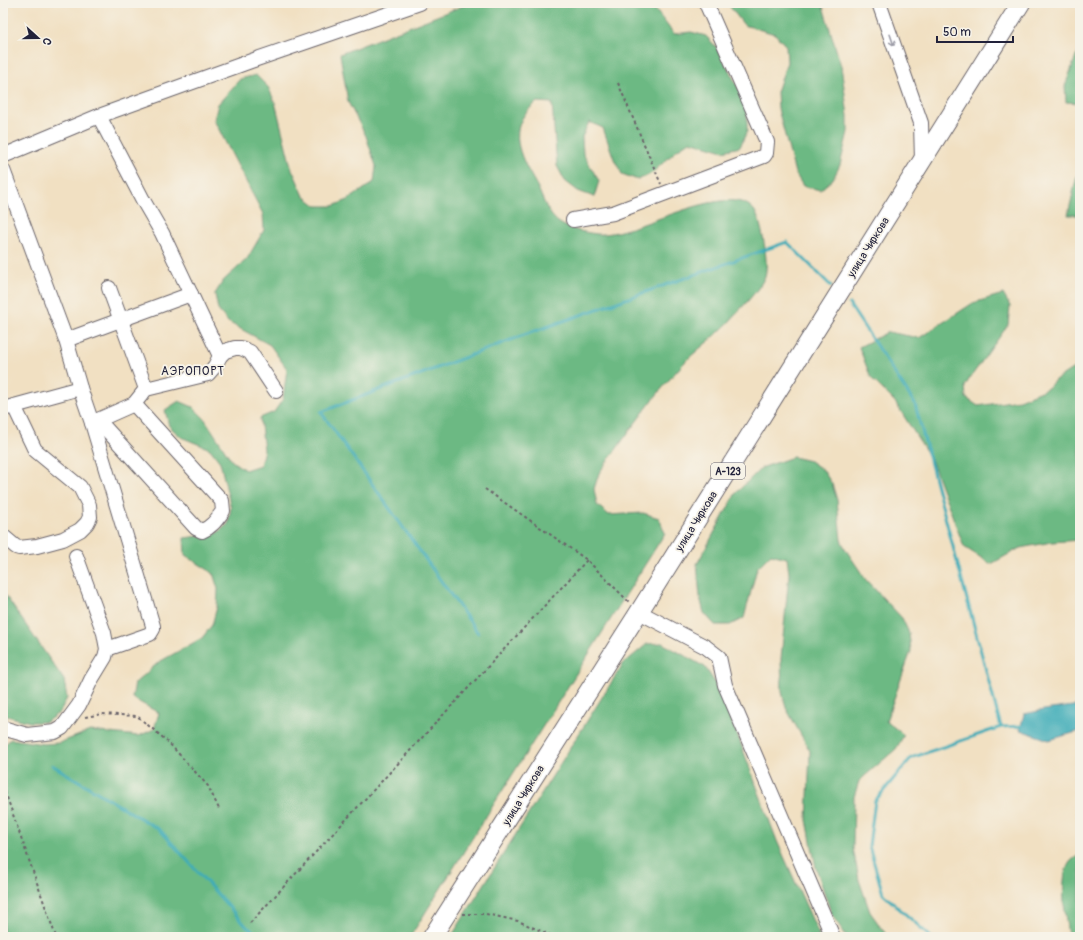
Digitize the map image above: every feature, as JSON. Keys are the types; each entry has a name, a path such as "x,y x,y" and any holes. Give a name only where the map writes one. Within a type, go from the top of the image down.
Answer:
{"main road":[{"name":"улица Чиркова","path":"432,937 639,612 1021,3"}],"street":[{"path":"3,156 99,116 251,61 420,3"},
{"path":"573,220 613,213 764,156 766,153 767,142 706,3"},
{"path":"879,3 921,123 922,161"},
{"path":"99,116 162,233 220,356"},
{"path":"3,170 66,340 80,388 95,421 153,629 150,634 107,649"},
{"path":"109,288 146,389"},
{"path":"66,340 192,294"},
{"path":"95,421 134,404 146,389 208,374 225,350 235,348 242,348 250,352 276,391"},
{"path":"3,536 19,548 37,546 63,538 80,530 87,523 90,517 88,505 80,487 35,450 9,407 80,388"},
{"path":"95,421 196,528 202,531 208,528 215,522 223,511 222,501 134,404"},
{"path":"3,729 27,735 55,732 62,728 79,705 104,657 107,649 104,633 76,556"},
{"path":"639,612 706,647 719,657 725,685 833,937"}],"path":[{"path":"618,83 665,194"},
{"path":"484,489 587,560 639,612"},
{"path":"250,923 587,560"},
{"path":"102,714 137,716 167,741 208,786 220,811"},
{"path":"3,786 56,937"},
{"path":"447,914 486,914 518,921 555,937"},
{"path":"239,937 240,932"}],"green space":[{"path":"470,3 645,3 654,8 674,34 691,32 706,36 718,49 743,97 747,114 747,131 740,147 723,151 690,141 677,150 652,173 638,180 622,174 614,159 603,128 589,122 582,137 583,154 599,181 594,197 578,191 565,181 557,166 552,103 537,102 529,109 520,123 518,133 520,152 549,212 558,222 568,227 597,234 613,233 702,205 724,201 741,202 754,210 760,223 765,252 766,270 765,276 757,290 718,333 688,359 661,390 599,473 594,489 597,505 609,515 643,513 659,518 665,533 410,937 3,937 3,746 11,739 43,744 59,743 90,731 139,736 154,729 159,713 132,698 135,683 159,662 202,638 212,625 217,607 218,589 213,573 185,555 184,538 216,534 228,524 231,508 220,462 210,449 181,437 169,426 165,410 179,401 193,407 204,418 232,461 245,470 260,465 264,450 260,418 274,412 283,399 287,369 270,345 228,322 218,310 215,294 223,281 247,259 264,230 263,214 214,120 218,104 240,79 256,75 268,87 275,102 291,167 304,196 317,206 333,206 348,200 374,182 376,166 366,136 348,102 340,54"},
{"path":"727,3 822,3 841,66 848,116 848,132 840,165 833,179 820,190 803,186 795,173 778,109 777,92 787,62 786,46 775,34 744,25"},
{"path":"1080,51 1080,103 1066,102 1065,86 1076,56"},
{"path":"1080,172 1080,215 1068,215 1077,175"},
{"path":"1003,294 1010,306 1008,325 965,386 966,398 978,406 1019,400 1048,388 1055,380 1080,364 1080,540 1052,542 1020,548 991,564 964,547 931,459 895,402 871,378 859,347 888,332 919,338 973,303"},
{"path":"793,457 810,461 823,470 832,484 837,500 841,540 846,550 866,580 902,618 909,633 911,651 886,721 904,735 896,749 859,781 854,797 853,848 859,880 870,912 888,937 847,937 832,915 816,868 807,820 810,751 786,708 782,692 781,659 789,574 787,558 771,554 757,568 744,618 730,625 715,625 704,613 700,597 697,564 736,493 761,468"},
{"path":"3,592 64,680 67,698 60,712 46,722 30,722 3,715"},
{"path":"662,643 705,667 714,681 736,731 777,841 820,937 451,937 623,664 647,644"},
{"path":"1080,854 1080,937 1068,937 1064,898 1064,878 1066,869 1070,862"}],"water":[{"path":"1080,705 1080,731 1049,740 1020,730 1024,714"}],"waterway":[{"path":"478,633 321,412 524,335 787,242 831,286"},
{"path":"849,304 915,404 1001,727 1024,726"},
{"path":"931,937 883,894 869,846 875,801 911,758 1001,727"},
{"path":"52,765 160,830 247,927 261,937"}],"district":[{"name":"АЭРОПОРТ","path":"193,371"}]}
